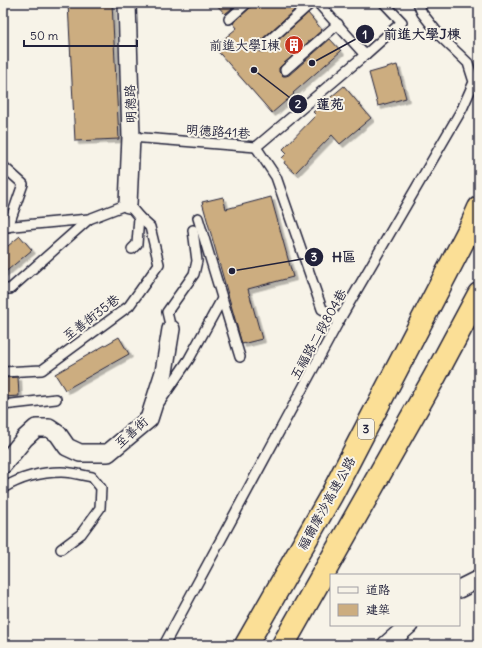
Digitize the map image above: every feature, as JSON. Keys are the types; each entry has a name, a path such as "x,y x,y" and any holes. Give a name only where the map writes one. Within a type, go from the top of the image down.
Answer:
{"highway":[{"name":"福爾摩沙高速公路","path":"246,645 332,494 479,208"},
{"path":"434,378 479,294"},
{"path":"283,645 434,378 479,302"}],"street":[{"name":"明德路","path":"127,3 131,137 128,204"},
{"name":"至善街","path":"3,465 36,428 50,428 58,434 67,447 80,453 108,453 149,420 164,372 171,329"},
{"path":"460,588 479,579"},
{"path":"386,645 408,626"}],"lane":[{"path":"229,19 247,3"},
{"path":"263,46 311,3"},
{"path":"318,3 365,55"},
{"name":"明德路41巷","path":"131,137 256,147 402,22 384,3"},
{"name":"五福路二段804巷","path":"164,645 340,319 462,109 474,82 468,63 441,37 422,13 418,3"},
{"path":"285,70 338,24"},
{"path":"256,147 276,177 322,309 340,319"},
{"path":"3,166 23,184 5,227 89,219 128,204"},
{"name":"至善街35巷","path":"3,372 42,370 129,306 159,264 150,227 128,204"},
{"path":"132,249 137,244 140,218"},
{"path":"198,218 240,357"},
{"path":"3,289 10,289 89,219"},
{"path":"171,329 167,312 194,274 197,261 193,230"},
{"path":"149,420 189,359 222,299"},
{"path":"3,405 56,399"},
{"path":"3,488 14,482 42,474 62,472 92,477 100,488 100,508 81,534 60,550"}],"building":[{"path":"68,3 112,3 119,139 75,141"},
{"path":"215,3 238,3 225,14"},
{"path":"253,3 301,4 259,42 257,47 261,52 267,50 308,13 322,30 279,68 279,72 283,76 289,75 330,39 341,51 272,113 214,47 237,28 233,23 251,7"},
{"path":"397,65 406,98 378,106 369,73"},
{"path":"344,86 371,118 340,144 332,135 295,173 284,163 285,161 282,158 287,153 283,149 316,115 313,112"},
{"path":"223,197 226,209 271,197 293,277 248,289 262,339 242,344 202,202"},
{"path":"20,236 32,250 3,274 3,250"},
{"path":"119,337 129,354 65,390 55,374"},
{"path":"18,377 19,396 3,397 3,378"}],"place":[{"name":"前進大學I棟","path":"294,45"},
{"name":"前進大學J棟","path":"312,63"},
{"name":"蓮苑","path":"254,70"},
{"name":"H區","path":"232,271"}]}
